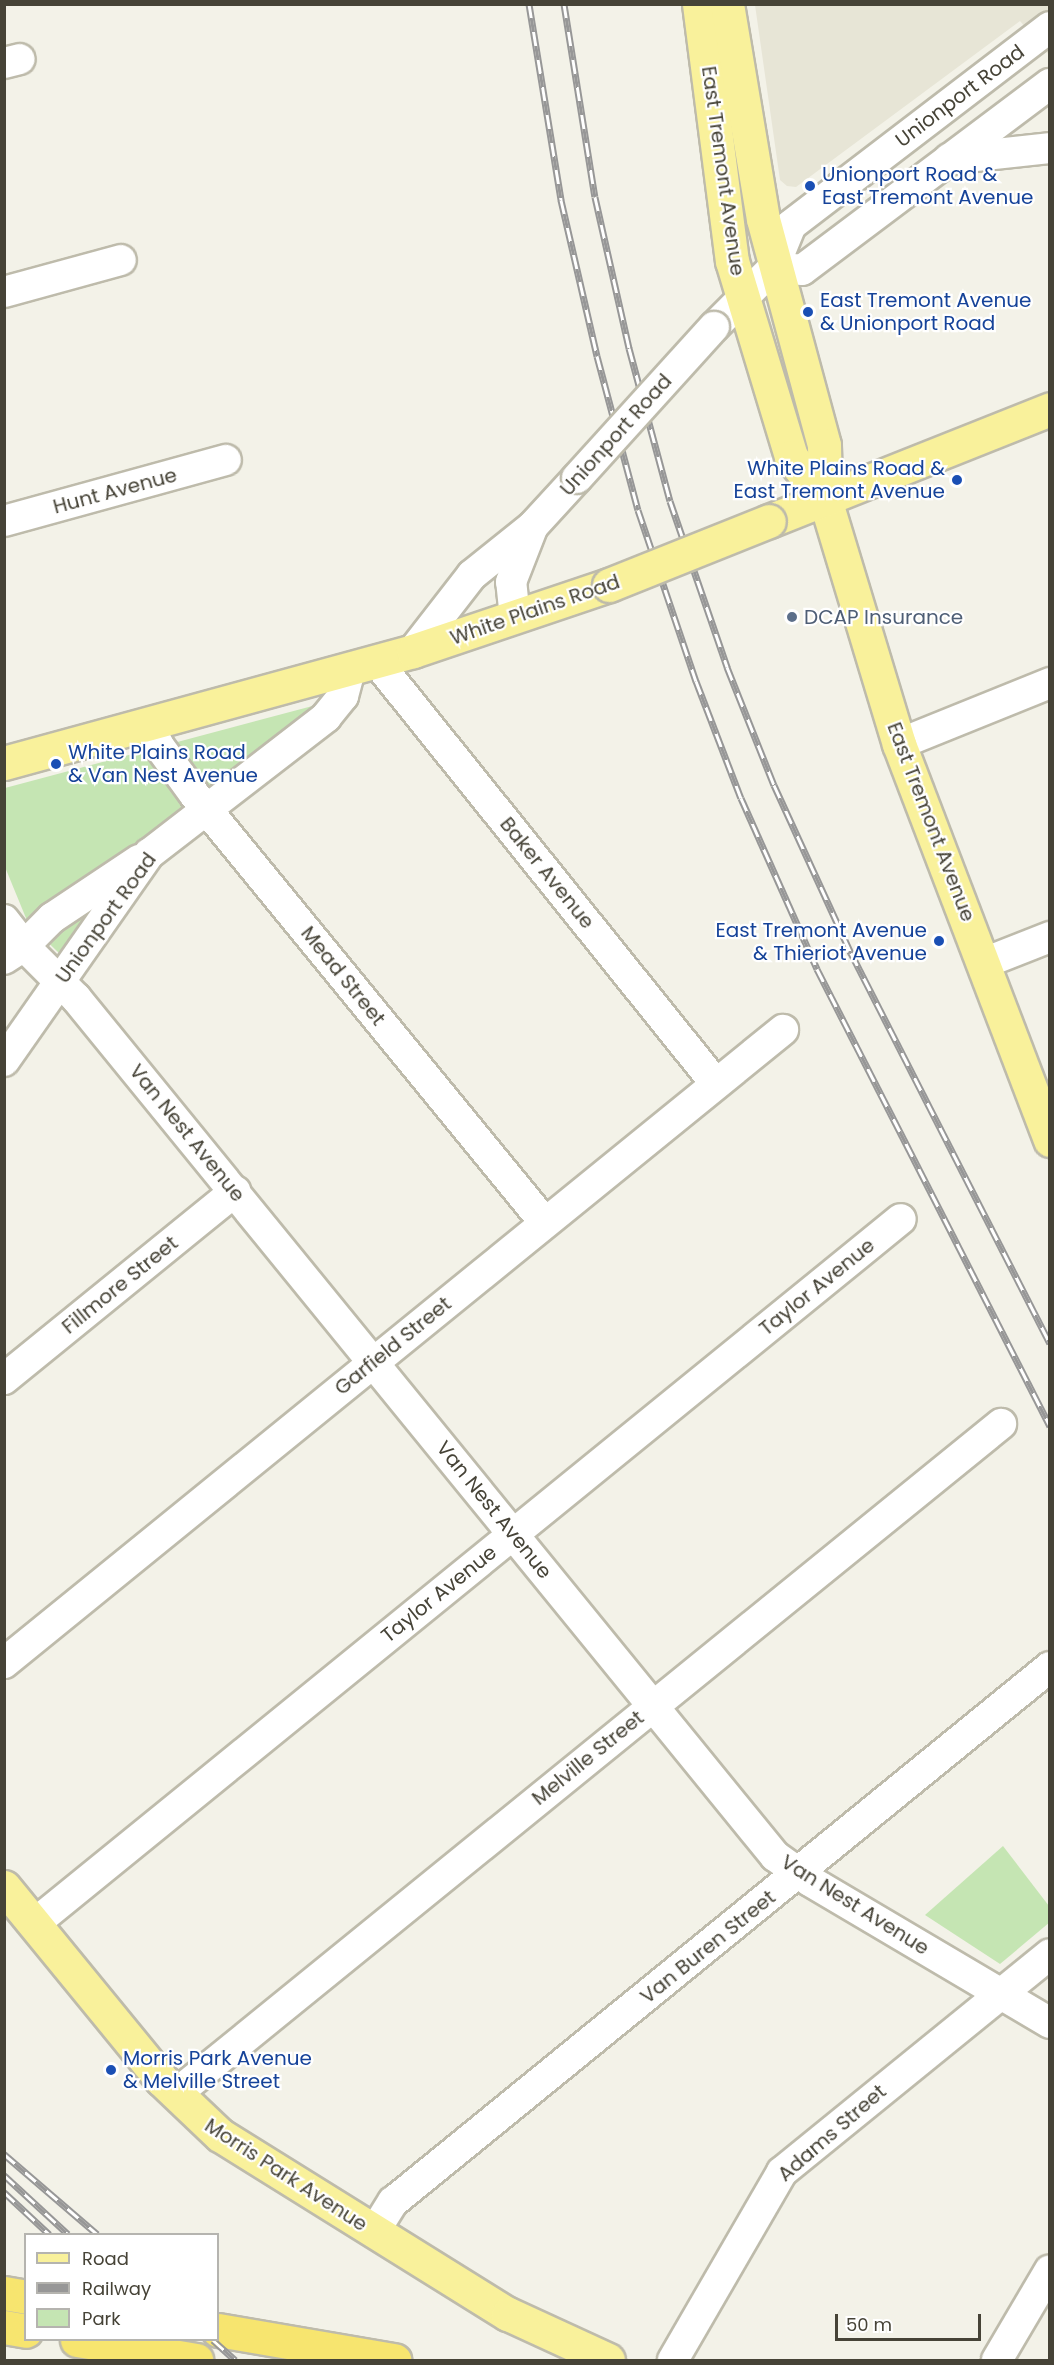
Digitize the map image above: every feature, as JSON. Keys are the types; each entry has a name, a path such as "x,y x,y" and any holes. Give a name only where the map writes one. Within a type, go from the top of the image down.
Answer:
{"highway":[{"path":"4,2293 24,2296"},
{"path":"4,2327 24,2331"},
{"path":"219,2330 394,2361"},
{"path":"83,2341 196,2361"}],"main road":[{"name":"East Tremont Avenue","path":"699,4 732,261 791,457 825,499"},
{"name":"East Tremont Avenue","path":"727,4 751,159 774,267 824,445 825,499 899,744 1050,1140"},
{"name":"White Plains Road","path":"4,763 363,666 515,618 609,585 1050,409"},
{"name":"Morris Park Avenue","path":"4,1887 176,2094 220,2135 508,2314 608,2361"},
{"name":"Morris Park Avenue","path":"508,2314 564,2361"}],"street":[{"name":"Unionport Road","path":"412,651 472,575 533,525 714,327 774,267 791,225 1050,27"},
{"path":"774,267 802,270 946,159 1050,84"},
{"path":"946,159 1050,148"},
{"path":"4,292 121,260"},
{"name":"Hunt Avenue","path":"4,521 226,460"},
{"name":"Unionport Road","path":"515,618 511,582 533,525"},
{"name":"Unionport Road","path":"4,1061 149,854 326,717 363,666"},
{"name":"Baker Avenue","path":"363,666 716,1084"},
{"path":"899,744 1050,683"},
{"name":"Mead Street","path":"148,724 168,760 206,808 545,1223"},
{"path":"14,953 52,918 149,854"},
{"name":"Van Nest Avenue","path":"4,920 14,953 59,982 235,1191 775,1856 796,1873 1050,2022"},
{"path":"984,963 1050,937"},
{"name":"Garfield Street","path":"4,1663 783,1030"},
{"name":"Fillmore Street","path":"4,1379 235,1191"},
{"name":"Taylor Avenue","path":"34,1924 901,1219"},
{"name":"Melville Street","path":"176,2094 1001,1424"},
{"name":"Van Buren Street","path":"374,2232 393,2202 1050,1667"},
{"name":"Adams Street","path":"673,2361 782,2172 1050,1954"},
{"path":"997,2361 1050,2270"}],"shaded area":[{"path":"755,5 1049,5 1049,55 1020,21 796,187 787,186 780,180"}],"green space":[{"path":"320,704 61,955 28,923 5,867 5,788"},
{"path":"1003,1846 1049,1906 1050,1922 1000,1964 925,1915"}],"railway":[{"path":"529,4 561,200 597,356 638,510 696,681 741,798 817,969 1050,1426"},
{"path":"564,4 595,197 629,348 670,501 727,667 774,785 851,953 1050,1343"},
{"path":"4,2154 96,2233"},
{"path":"4,2175 67,2233"},
{"path":"4,2192 48,2233"},
{"path":"160,2341 182,2360"},
{"path":"178,2341 200,2360"},
{"path":"214,2341 235,2360"}],"place":[{"name":"Unionport Road & East Tremont Avenue","path":"810,186"},
{"name":"East Tremont Avenue & Unionport Road","path":"808,312"},
{"name":"White Plains Road & East Tremont Avenue","path":"957,480"},
{"name":"DCAP Insurance","path":"792,617"},
{"name":"White Plains Road & Van Nest Avenue","path":"56,764"},
{"name":"East Tremont Avenue & Thieriot Avenue","path":"939,941"},
{"name":"Morris Park Avenue & Melville Street","path":"111,2070"}]}
